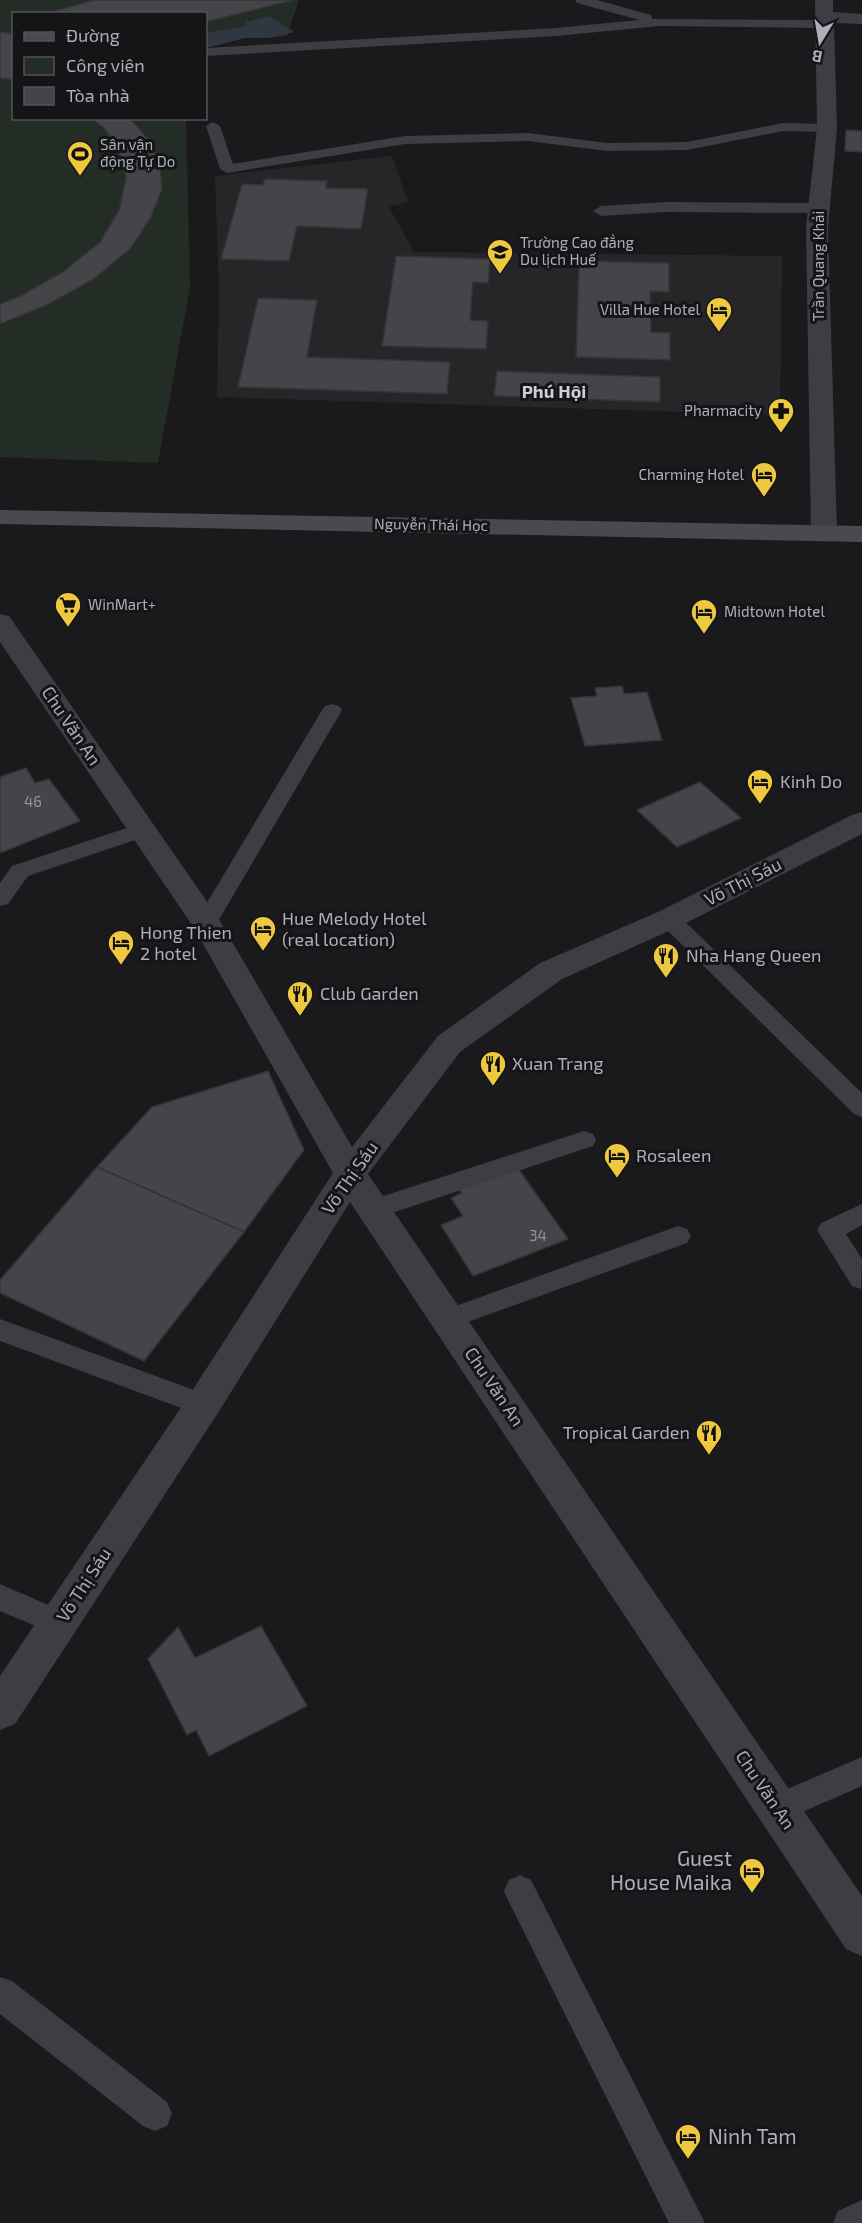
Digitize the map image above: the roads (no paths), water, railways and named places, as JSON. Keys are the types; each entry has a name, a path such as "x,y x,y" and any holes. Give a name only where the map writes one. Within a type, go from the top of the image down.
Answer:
{"street":[{"path":"824,14 862,19"},
{"name":"Trần Quang Khải","path":"824,14 827,128 817,228 824,532"},
{"name":"Nguyễn Thái Học","path":"0,517 862,534"},
{"name":"Chu Văn An","path":"0,622 206,923 350,1174 862,1934"},
{"name":"Võ Thị Sáu","path":"0,1711 203,1405 350,1174 449,1044 551,971 669,919 862,822"}],"lane":[{"path":"582,0 660,22"},
{"path":"207,52 555,32 660,22 824,14"},
{"path":"213,126 227,169 405,140 528,137 607,147 687,146 783,127 827,128"},
{"path":"601,211 665,207 818,208"},
{"path":"206,923 332,710"},
{"path":"0,899 20,871 142,830"},
{"path":"669,919 862,1108"},
{"path":"374,1209 584,1140"},
{"path":"861,1279 830,1230 862,1214"},
{"path":"448,1319 678,1236"},
{"path":"0,1330 203,1405"},
{"path":"0,1597 59,1623"},
{"path":"777,1808 862,1771"},
{"path":"520,1892 688,2223"},
{"path":"0,1994 155,2114"},
{"path":"850,2223 862,2217"}],"place":[{"name":"Sân vận động Tự Do","path":"80,177"},
{"name":"Trường Cao đẳng Du lịch Huế","path":"500,275"},
{"name":"Villa Hue Hotel","path":"719,333"},
{"name":"Pharmacity","path":"781,434"},
{"name":"Charming Hotel","path":"764,498"},
{"name":"WinMart+","path":"68,628"},
{"name":"Midtown Hotel","path":"704,635"},
{"name":"Kinh Do","path":"760,805"},
{"name":"Hue Melody Hotel (real location)","path":"263,952"},
{"name":"Hong Thien 2 hotel","path":"121,966"},
{"name":"Nha Hang Queen","path":"666,979"},
{"name":"Club Garden","path":"300,1017"},
{"name":"Xuan Trang","path":"493,1087"},
{"name":"Rosaleen","path":"617,1179"},
{"name":"Tropical Garden","path":"709,1456"},
{"name":"Guest House Maika","path":"752,1894"},
{"name":"Ninh Tam","path":"688,2160"}],"district":[{"name":"Phú Hội","path":"554,392"}]}
